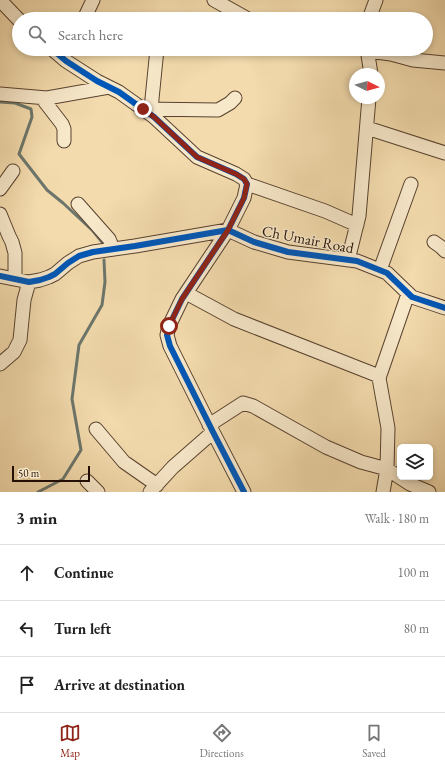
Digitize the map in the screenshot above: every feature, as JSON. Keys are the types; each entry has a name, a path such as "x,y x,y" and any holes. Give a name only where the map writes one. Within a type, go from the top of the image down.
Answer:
{"street":[{"path":"0,0 12,13"},
{"path":"87,12 93,0"},
{"path":"214,0 235,12"},
{"path":"372,12 376,0"},
{"path":"69,56 97,81 147,109 197,157 236,174 244,179 247,184 325,210 357,225"},
{"path":"147,109 156,56"},
{"path":"369,56 370,68"},
{"path":"398,56 413,60 445,63"},
{"path":"0,94 47,98 109,87"},
{"path":"47,98 45,102 62,124 64,129 64,141"},
{"path":"147,109 218,110 226,106 235,98"},
{"path":"348,260 359,216 369,104"},
{"path":"367,128 445,153"},
{"path":"0,189 13,171"},
{"path":"244,492 170,346 167,335 169,326 182,299 228,230 244,198 247,184"},
{"path":"380,270 411,184"},
{"path":"78,204 109,239 113,250"},
{"path":"0,214 15,253 15,279"},
{"path":"0,276 29,282 40,280 55,274 79,256 93,252 113,250 228,230"},
{"name":"Ch Umair Road","path":"228,230 254,242 288,252 358,261 387,273 412,297 445,308"},
{"path":"434,242 445,251"},
{"path":"0,364 14,352 20,340 24,300 29,282"},
{"path":"186,293 234,319 379,376"},
{"path":"383,492 387,469 388,428 378,378 408,294"},
{"path":"96,429 124,462 153,488 211,428 243,403 253,406 326,447 361,462 387,469 410,484 429,492"},
{"path":"87,480 98,492"}],"waterway":[{"path":"0,102 15,103 31,109 32,117 19,154 47,190 93,231 102,242"},
{"path":"38,492 63,479 81,450 72,399 79,345 102,305 105,282 104,260"}],"cycle path":[{"path":"60,56 97,81 119,92 154,117 197,157 236,174 244,179 247,184 244,198 228,230 182,299 169,326 167,335 170,346 244,492"},
{"path":"0,276 29,282 40,280 55,274 79,256 93,252 228,230 254,242 288,252 357,261 387,273 412,297 445,308"}],"route":[{"path":"143,109 154,117 197,157 236,174 244,179 247,184 247,190 244,198 228,230 182,299 169,326"}]}
